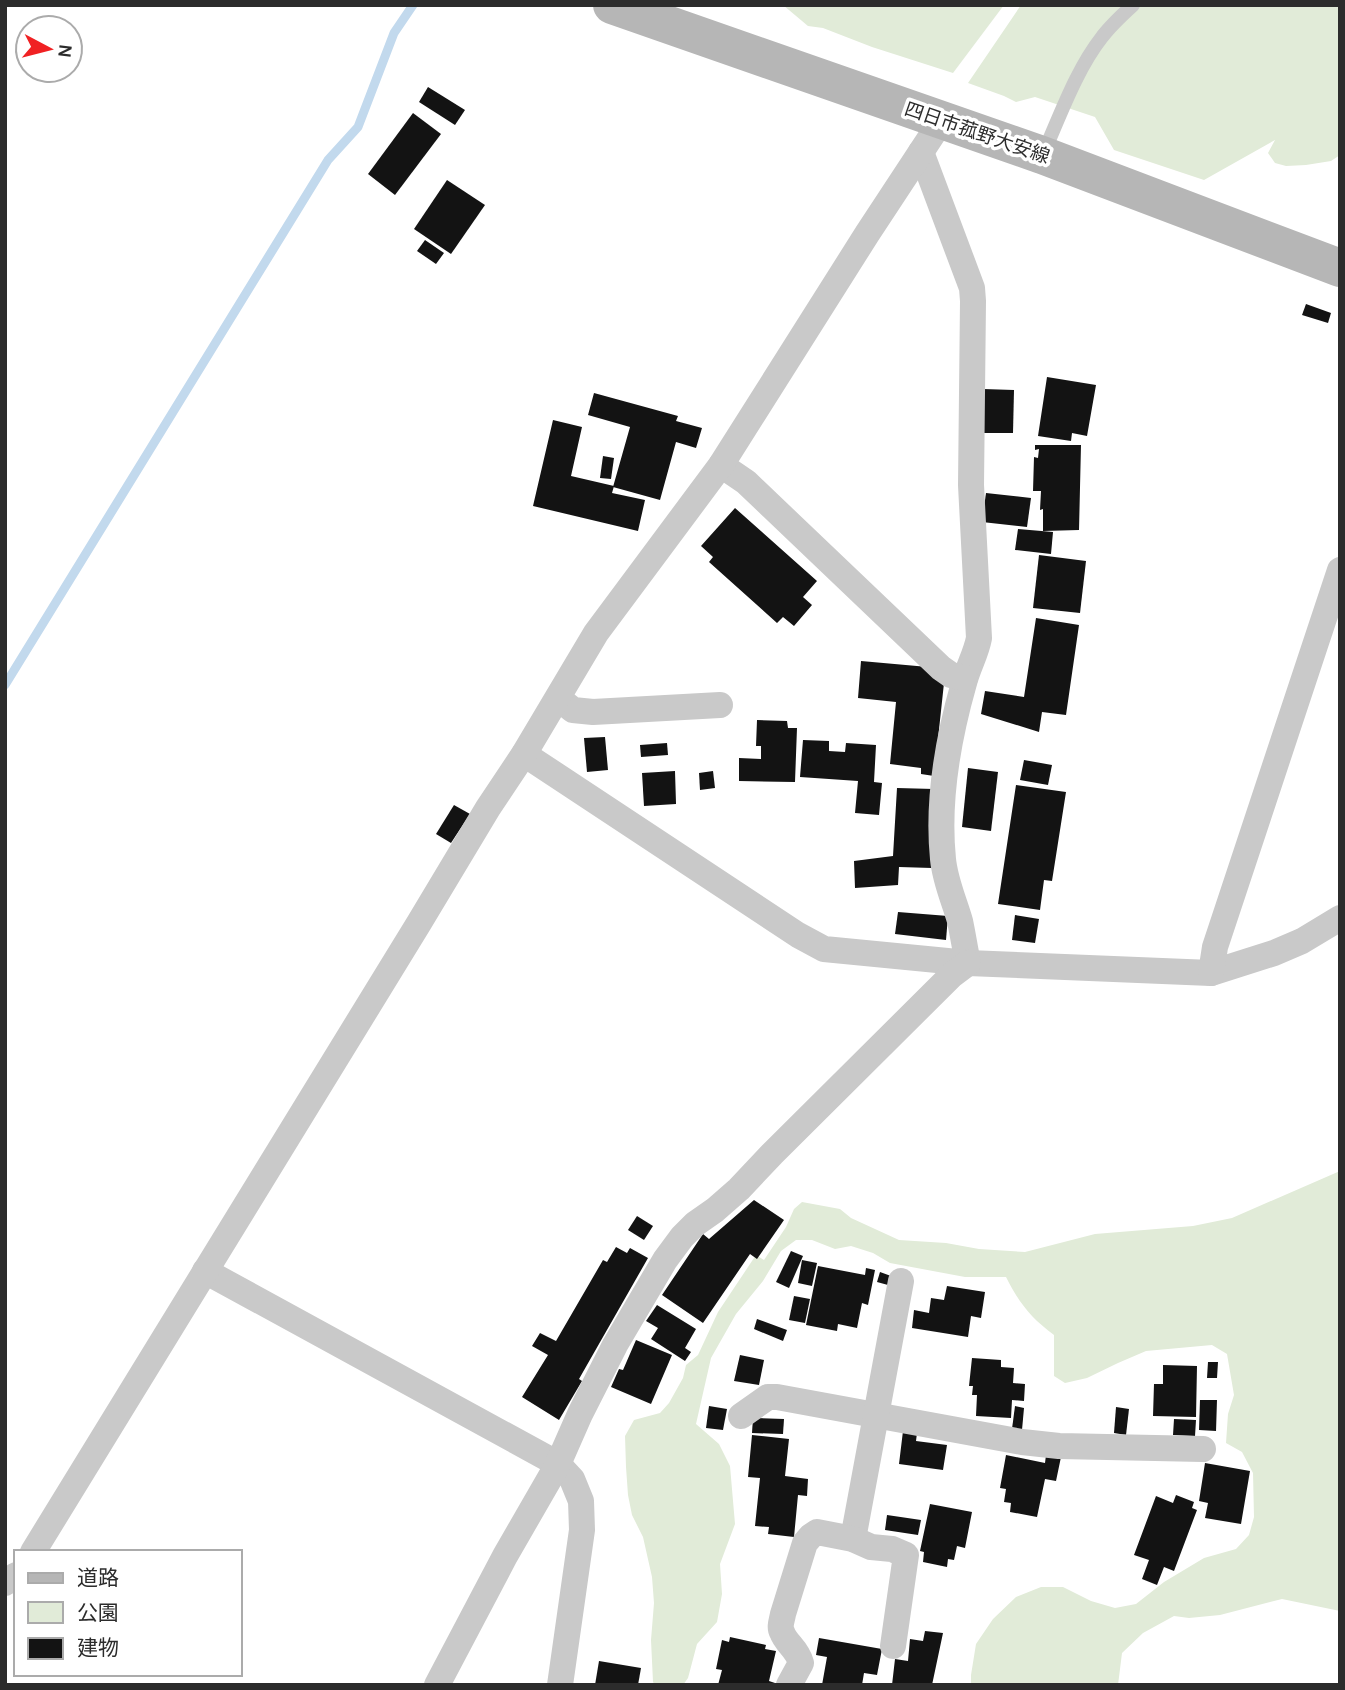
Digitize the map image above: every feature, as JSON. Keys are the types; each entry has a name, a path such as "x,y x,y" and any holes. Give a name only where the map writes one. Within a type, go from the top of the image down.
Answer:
{"main road":[{"name":"四日市菰野大安線","path":"612,5 1042,155 1340,268"}],"street":[{"path":"34,1550 596,633 721,465 942,120"},
{"path":"921,152 972,288 973,301 971,485 979,638 954,720 948,752 942,826 943,859 968,963"},
{"path":"721,465 746,482 941,668 951,675 965,678"},
{"path":"1211,973 1215,947 1340,570"},
{"path":"558,698 573,710 593,712 720,705"},
{"path":"524,754 798,935 824,949 968,963 1211,973 1293,945 1340,918"},
{"path":"437,1685 505,1556 558,1464 615,1345 665,1260 695,1224 740,1189 952,975 968,963"},
{"path":"205,1270 558,1464 572,1479 581,1501 582,1530 560,1685"},
{"path":"853,1539 901,1281"},
{"path":"741,1416 768,1397 777,1397 1022,1442 1059,1446 1203,1449"},
{"path":"789,1685 800,1663 799,1654 782,1633 783,1614 805,1543 817,1532 853,1539 871,1547 892,1549 906,1555 893,1646"}],"lane":[{"path":"1042,155 1082,68 1101,38 1133,5"}],"green space":[{"path":"783,5 1004,5 953,73 823,28 808,26"},
{"path":"1021,5 1340,5 1340,155 1331,161 1286,166 1275,163 1268,153 1275,140 1204,180 1114,150 1095,117 1035,97 1016,102 968,83"},
{"path":"1340,1171 1340,1611 1282,1599 1220,1615 1189,1618 1174,1616 1143,1633 1122,1653 1118,1685 971,1685 976,1644 993,1619 1016,1597 1041,1587 1063,1587 1091,1601 1115,1608 1136,1604 1164,1582 1204,1558 1236,1549 1249,1535 1254,1517 1253,1473 1242,1452 1226,1443 1228,1414 1234,1395 1227,1354 1212,1345 1146,1351 1087,1378 1065,1383 1054,1376 1054,1335 1026,1309 1006,1277 965,1277 890,1263 873,1253 851,1246 835,1249 812,1240 796,1240 781,1251 763,1281 736,1314 711,1358 696,1424 719,1444 730,1466 735,1524 720,1564 722,1594 717,1622 697,1644 688,1678 683,1685 655,1685 651,1640 654,1603 652,1577 643,1537 632,1515 628,1495 625,1436 634,1420 660,1413 669,1403 683,1378 686,1365 698,1355 718,1312 756,1255 764,1260 786,1227 794,1209 802,1202 840,1209 851,1218 899,1240 1025,1252 1095,1234 1193,1226 1232,1218"}],"building":[{"path":"428,87 465,110 455,125 419,102"},
{"path":"413,113 441,134 395,195 368,174"},
{"path":"447,180 485,205 451,254 414,229"},
{"path":"425,240 444,253 436,264 417,251"},
{"path":"1306,304 1331,313 1328,323 1302,315"},
{"path":"1047,377 1096,385 1087,436 1072,433 1071,441 1038,436"},
{"path":"983,389 1014,390 1013,433 983,433"},
{"path":"594,393 678,416 676,421 702,428 696,448 676,442 660,500 613,487 630,427 588,415"},
{"path":"553,420 582,427 571,476 614,486 612,493 645,500 638,531 533,506"},
{"path":"1035,445 1081,445 1079,530 1043,531 1041,491 1033,491 1034,457 1038,458 1039,449 1035,450"},
{"path":"603,456 614,458 611,479 600,478"},
{"path":"986,493 1031,498 1027,527 982,522"},
{"path":"735,508 817,581 803,597 812,605 794,626 783,617 777,623 709,562 713,557 701,546"},
{"path":"1018,529 1053,532 1051,554 1015,550"},
{"path":"1039,555 1086,561 1080,613 1033,608"},
{"path":"1036,618 1079,625 1066,715 1042,712 1039,732 981,714 985,691 1024,697"},
{"path":"861,661 928,667 944,683 934,776 921,774 921,768 890,764 896,702 858,698"},
{"path":"757,720 787,721 788,728 797,728 795,782 739,781 739,758 761,759 761,746 756,746"},
{"path":"605,737 608,770 587,772 584,738"},
{"path":"803,740 829,741 829,751 845,752 846,743 876,745 874,782 882,783 879,815 855,813 858,781 800,777"},
{"path":"667,743 668,755 641,757 640,745"},
{"path":"1024,760 1052,765 1048,785 1020,780"},
{"path":"968,768 998,772 991,831 962,827"},
{"path":"675,771 676,804 644,806 642,773"},
{"path":"713,771 715,788 700,790 699,773"},
{"path":"1016,785 1066,792 1052,881 1044,880 1040,910 998,904"},
{"path":"897,788 934,789 932,868 899,867 898,885 855,888 854,861 893,856"},
{"path":"454,805 470,814 451,843 436,834"},
{"path":"898,912 948,916 946,940 895,934"},
{"path":"1015,915 1039,919 1035,943 1012,940"},
{"path":"754,1200 784,1220 757,1259 750,1254 703,1323 662,1295 703,1234 709,1239"},
{"path":"637,1216 653,1226 644,1240 628,1230"},
{"path":"616,1247 627,1253 630,1248 648,1258 579,1379 582,1381 559,1420 522,1397 548,1355 532,1346 540,1333 556,1341 603,1260 607,1262"},
{"path":"791,1251 803,1256 789,1288 776,1282"},
{"path":"802,1260 817,1263 812,1286 798,1283"},
{"path":"818,1266 865,1275 866,1268 875,1270 868,1305 862,1303 857,1328 838,1324 837,1331 806,1325"},
{"path":"880,1272 891,1276 888,1285 877,1282"},
{"path":"947,1286 985,1292 981,1318 971,1316 968,1337 912,1328 914,1310 929,1313 931,1298 944,1300"},
{"path":"794,1296 810,1299 805,1323 789,1320"},
{"path":"657,1305 696,1329 685,1348 691,1352 685,1361 651,1339 658,1328 646,1321"},
{"path":"757,1319 787,1330 783,1341 754,1329"},
{"path":"636,1340 672,1355 651,1404 611,1387 619,1369 623,1370"},
{"path":"740,1355 764,1360 759,1385 734,1381"},
{"path":"972,1358 1001,1360 1001,1367 1014,1368 1013,1383 1025,1384 1024,1401 1012,1400 1011,1418 976,1416 977,1395 972,1395 973,1386 969,1386"},
{"path":"1208,1362 1218,1362 1217,1378 1207,1378"},
{"path":"1163,1365 1197,1366 1196,1417 1153,1416 1154,1384 1163,1384"},
{"path":"1200,1400 1217,1400 1216,1431 1199,1430"},
{"path":"709,1406 727,1409 723,1430 706,1428"},
{"path":"1015,1406 1024,1408 1022,1430 1012,1429"},
{"path":"1116,1407 1129,1409 1126,1435 1114,1433"},
{"path":"753,1418 784,1419 783,1434 752,1433"},
{"path":"1174,1419 1196,1420 1195,1436 1173,1435"},
{"path":"903,1431 917,1433 916,1441 947,1445 943,1470 899,1464"},
{"path":"752,1435 789,1439 785,1476 808,1479 807,1496 798,1495 794,1537 768,1534 769,1527 755,1526 760,1478 748,1477"},
{"path":"1006,1455 1045,1463 1046,1455 1061,1457 1056,1481 1045,1479 1037,1517 1010,1512 1011,1503 1004,1502 1006,1489 1000,1488"},
{"path":"1205,1463 1250,1471 1241,1524 1205,1518 1208,1503 1199,1501"},
{"path":"1176,1495 1194,1502 1192,1508 1197,1510 1174,1571 1164,1567 1157,1585 1142,1579 1149,1560 1134,1555 1156,1496 1173,1503"},
{"path":"930,1504 972,1512 965,1548 957,1546 954,1560 948,1559 947,1567 923,1562 924,1552 920,1551"},
{"path":"887,1515 921,1520 918,1535 885,1530"},
{"path":"925,1631 943,1633 932,1685 892,1685 895,1659 908,1661 910,1639 923,1641"},
{"path":"730,1637 766,1645 765,1649 776,1651 769,1681 781,1685 718,1685 722,1670 716,1669 722,1640 729,1642"},
{"path":"819,1638 882,1649 877,1675 864,1673 862,1685 822,1685 827,1657 816,1655"},
{"path":"599,1661 641,1668 638,1685 595,1685"}],"waterway":[{"path":"5,685 328,160 358,127 394,33 413,5"}]}
